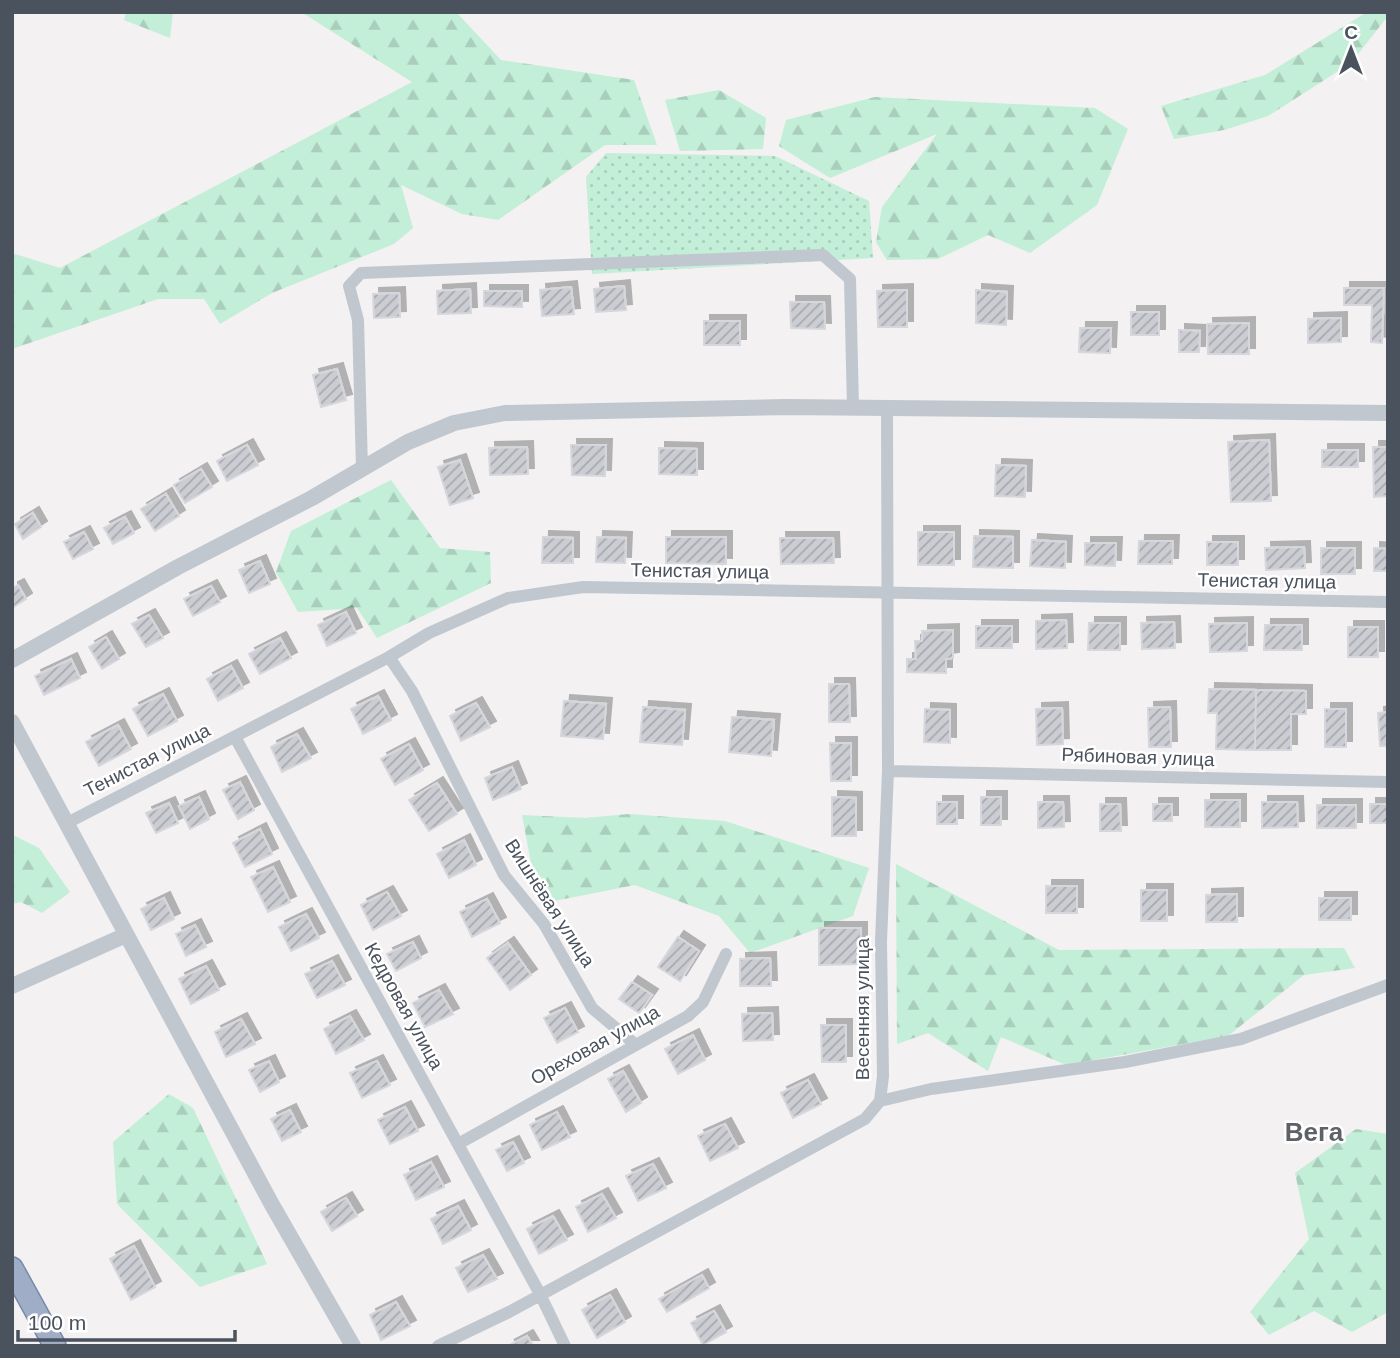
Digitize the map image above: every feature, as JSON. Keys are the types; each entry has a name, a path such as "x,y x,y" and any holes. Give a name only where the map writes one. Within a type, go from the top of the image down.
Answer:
{"highway":[{"path":"12,1268 55,1346"}],"street":[{"path":"362,469 358,320 349,286 361,273 823,255 850,279 853,408"},
{"path":"12,660 178,567 312,498 408,442 454,423 506,413 786,407 1388,413"},
{"name":"Весенняя улица","path":"439,1346 865,1119 880,1101 883,1076 881,941 888,771 887,410"},
{"name":"Тенистая улица","path":"66,823 389,657 429,633 508,598 583,587 1388,602"},
{"name":"Вишнёвая улица","path":"389,657 412,691 504,875 544,924 592,1008 636,1045"},
{"path":"12,722 271,1203 353,1346"},
{"name":"Кедровая улица","path":"235,737 540,1294 565,1346"},
{"name":"Рябиновая улица","path":"888,771 1388,782"},
{"path":"12,985 126,935"},
{"name":"Ореховая улица","path":"458,1144 688,1016 703,1002 726,954"},
{"path":"880,1101 931,1089 1125,1062 1241,1039 1388,985"}],"green space":[{"path":"126,12 173,12 170,38 124,20"},
{"path":"301,12 456,12 501,60 634,80 657,145 605,145 498,220 462,214 401,185 413,228 394,244 272,293 220,324 204,299 158,299 12,349 12,253 60,268 412,82"},
{"path":"1367,12 1388,12 1388,16 1351,63 1268,116 1224,130 1174,139 1161,106 1265,75"},
{"path":"719,90 766,118 763,149 680,151 665,100"},
{"path":"875,97 1095,108 1128,129 1097,205 1030,253 988,235 938,259 887,260 876,242 882,207 937,134 830,178 779,146 786,120"},
{"path":"606,153 775,156 869,201 873,258 592,274 586,177"},
{"path":"391,480 440,548 490,552 491,583 377,638 357,608 298,612 276,572 291,531"},
{"path":"629,814 725,821 869,868 853,916 750,953 719,916 635,885 554,901 531,863 522,815 585,818"},
{"path":"12,837 39,848 70,892 42,913 21,902 12,904"},
{"path":"896,864 1059,950 1344,948 1355,968 1304,975 1228,1036 1066,1065 1001,1037 988,1071 928,1033 897,1044"},
{"path":"169,1094 193,1108 267,1264 200,1287 117,1204 113,1142"},
{"path":"1356,1129 1388,1134 1388,1312 1352,1332 1314,1311 1269,1335 1250,1312 1309,1239 1295,1173"}],"building":[{"path":"624,286 626,310 596,312 594,289"},
{"path":"571,287 574,314 542,316 540,290"},
{"path":"1344,288 1384,288 1382,343 1371,342 1372,305 1344,305"},
{"path":"470,289 471,313 438,314 437,291"},
{"path":"907,290 907,327 878,327 877,291"},
{"path":"976,290 1007,292 1006,325 976,323"},
{"path":"484,291 522,291 522,307 484,306"},
{"path":"399,293 400,317 374,318 373,294"},
{"path":"790,302 824,302 825,329 791,328"},
{"path":"1131,312 1159,312 1159,335 1131,335"},
{"path":"1341,318 1341,342 1308,343 1308,319"},
{"path":"704,321 740,321 740,345 704,345"},
{"path":"1249,323 1249,354 1208,354 1207,324"},
{"path":"1080,328 1111,328 1110,353 1079,352"},
{"path":"1179,330 1200,331 1199,352 1179,352"},
{"path":"337,369 346,400 321,407 313,375"},
{"path":"1269,440 1271,501 1231,502 1228,442"},
{"path":"247,445 258,465 227,481 217,461"},
{"path":"571,445 606,445 605,476 572,475"},
{"path":"527,447 528,474 490,475 489,448"},
{"path":"1373,447 1388,447 1388,496 1374,497"},
{"path":"659,448 697,449 697,475 659,474"},
{"path":"1322,450 1358,450 1358,467 1322,467"},
{"path":"460,460 473,498 450,505 438,467"},
{"path":"996,465 1026,466 1025,497 995,496"},
{"path":"201,469 212,487 185,503 174,485"},
{"path":"166,494 179,516 155,531 141,509"},
{"path":"33,513 41,527 23,539 15,524"},
{"path":"125,517 134,533 113,544 104,528"},
{"path":"84,532 93,549 73,559 64,542"},
{"path":"918,532 954,532 954,565 918,565"},
{"path":"974,536 1013,537 1013,568 973,567"},
{"path":"543,537 573,538 573,563 542,563"},
{"path":"597,537 626,538 625,563 596,562"},
{"path":"666,537 726,537 726,564 666,563"},
{"path":"780,538 833,538 834,563 781,564"},
{"path":"1032,540 1066,542 1065,568 1030,566"},
{"path":"1139,541 1173,541 1172,564 1138,564"},
{"path":"1207,542 1238,542 1238,565 1207,565"},
{"path":"1085,543 1116,543 1115,566 1085,565"},
{"path":"1304,547 1305,568 1266,570 1265,548"},
{"path":"1321,548 1355,548 1355,574 1321,574"},
{"path":"1374,548 1388,549 1388,571 1374,571"},
{"path":"260,561 270,584 249,593 239,570"},
{"path":"18,585 26,599 12,608 12,588"},
{"path":"211,586 220,602 193,616 184,599"},
{"path":"346,612 356,633 327,646 318,625"},
{"path":"149,615 163,638 146,647 132,624"},
{"path":"1066,620 1067,648 1036,649 1036,621"},
{"path":"1174,622 1175,648 1142,649 1141,623"},
{"path":"1089,623 1120,623 1120,650 1088,650"},
{"path":"1247,623 1247,651 1210,652 1209,624"},
{"path":"1265,625 1302,625 1302,650 1264,650"},
{"path":"976,626 1012,626 1012,648 976,648"},
{"path":"1348,627 1378,627 1378,657 1348,657"},
{"path":"953,630 953,658 946,659 946,673 907,672 907,659 916,659 915,641 922,641 922,631"},
{"path":"106,637 119,659 102,669 89,647"},
{"path":"280,638 291,658 260,674 249,654"},
{"path":"71,659 80,678 44,695 35,676"},
{"path":"231,666 243,688 218,701 207,679"},
{"path":"829,684 849,684 850,722 829,722"},
{"path":"1209,689 1256,690 1255,750 1216,749 1217,713 1208,713"},
{"path":"1256,690 1306,691 1306,714 1291,714 1291,750 1255,750"},
{"path":"163,694 177,721 148,736 133,709"},
{"path":"378,696 391,720 363,734 351,709"},
{"path":"564,701 606,704 603,739 561,736"},
{"path":"476,703 490,727 461,741 450,716"},
{"path":"643,707 685,710 682,745 640,742"},
{"path":"1170,707 1171,747 1149,747 1148,708"},
{"path":"1062,708 1063,744 1037,745 1036,709"},
{"path":"925,709 950,710 950,743 924,742"},
{"path":"1325,709 1346,709 1346,747 1325,747"},
{"path":"1388,712 1388,746 1380,746 1378,713"},
{"path":"732,717 774,720 771,756 729,752"},
{"path":"118,725 131,749 99,766 86,742"},
{"path":"297,734 311,758 282,772 271,747"},
{"path":"830,743 851,743 851,781 831,781"},
{"path":"409,744 423,770 395,785 381,759"},
{"path":"512,767 521,789 493,800 485,778"},
{"path":"240,782 254,810 238,819 223,790"},
{"path":"437,783 457,814 429,831 409,800"},
{"path":"199,797 209,819 190,829 179,806"},
{"path":"832,797 856,798 856,836 832,836"},
{"path":"981,797 1001,797 1001,825 981,825"},
{"path":"1205,800 1240,800 1240,827 1205,827"},
{"path":"937,802 957,802 957,824 937,824"},
{"path":"1038,802 1063,802 1064,827 1038,828"},
{"path":"1262,802 1297,802 1298,827 1262,828"},
{"path":"169,803 178,823 156,833 146,813"},
{"path":"1100,804 1120,804 1121,831 1100,831"},
{"path":"1153,804 1172,804 1172,821 1153,821"},
{"path":"1370,804 1388,804 1388,823 1370,823"},
{"path":"1317,805 1356,805 1356,828 1317,828"},
{"path":"260,829 272,854 245,867 233,843"},
{"path":"464,840 476,865 449,878 437,854"},
{"path":"273,867 290,902 268,912 251,877"},
{"path":"1046,886 1077,886 1077,913 1046,913"},
{"path":"1141,890 1167,890 1167,921 1141,921"},
{"path":"387,892 401,916 373,930 361,905"},
{"path":"1237,894 1237,922 1206,922 1206,895"},
{"path":"164,898 174,919 151,930 141,909"},
{"path":"1319,898 1351,898 1351,920 1319,920"},
{"path":"487,899 500,923 472,937 460,912"},
{"path":"306,914 319,938 291,951 279,927"},
{"path":"195,925 206,947 186,956 176,934"},
{"path":"819,928 861,928 861,964 819,965"},
{"path":"678,937 699,951 680,981 658,967"},
{"path":"413,942 421,958 396,971 387,954"},
{"path":"508,943 531,975 510,990 487,958"},
{"path":"770,958 771,986 740,986 740,959"},
{"path":"332,961 345,985 317,998 305,974"},
{"path":"206,966 219,990 191,1004 179,979"},
{"path":"632,982 652,995 639,1013 619,999"},
{"path":"439,990 453,1014 425,1027 413,1003"},
{"path":"565,1008 578,1032 557,1043 544,1018"},
{"path":"772,1013 773,1040 743,1041 742,1014"},
{"path":"350,1016 364,1040 336,1054 324,1029"},
{"path":"241,1019 255,1044 226,1057 215,1032"},
{"path":"821,1025 846,1025 846,1062 822,1062"},
{"path":"693,1035 705,1060 678,1074 665,1049"},
{"path":"269,1061 279,1082 260,1092 249,1070"},
{"path":"377,1061 390,1085 362,1098 350,1073"},
{"path":"623,1071 641,1103 626,1112 608,1079"},
{"path":"808,1080 821,1104 793,1118 781,1093"},
{"path":"405,1107 418,1131 390,1144 378,1120"},
{"path":"290,1110 301,1132 282,1141 271,1119"},
{"path":"557,1112 570,1137 542,1150 530,1125"},
{"path":"725,1124 738,1148 710,1161 698,1136"},
{"path":"513,1142 524,1163 507,1171 496,1150"},
{"path":"431,1162 444,1187 416,1200 404,1175"},
{"path":"653,1164 666,1188 638,1201 626,1176"},
{"path":"602,1194 616,1218 588,1232 576,1207"},
{"path":"346,1198 357,1216 332,1231 321,1212"},
{"path":"458,1206 471,1230 443,1244 431,1219"},
{"path":"553,1216 567,1240 539,1254 527,1229"},
{"path":"134,1246 155,1287 131,1300 110,1259"},
{"path":"483,1255 497,1279 468,1292 456,1268"},
{"path":"702,1275 709,1288 667,1312 659,1299"},
{"path":"610,1295 625,1322 597,1338 582,1310"},
{"path":"396,1302 410,1326 381,1340 370,1315"},
{"path":"714,1311 726,1332 703,1345 691,1323"},
{"path":"527,1336 533,1346 508,1346"}],"district":[{"name":"Вега","path":"1314,1132"}]}
